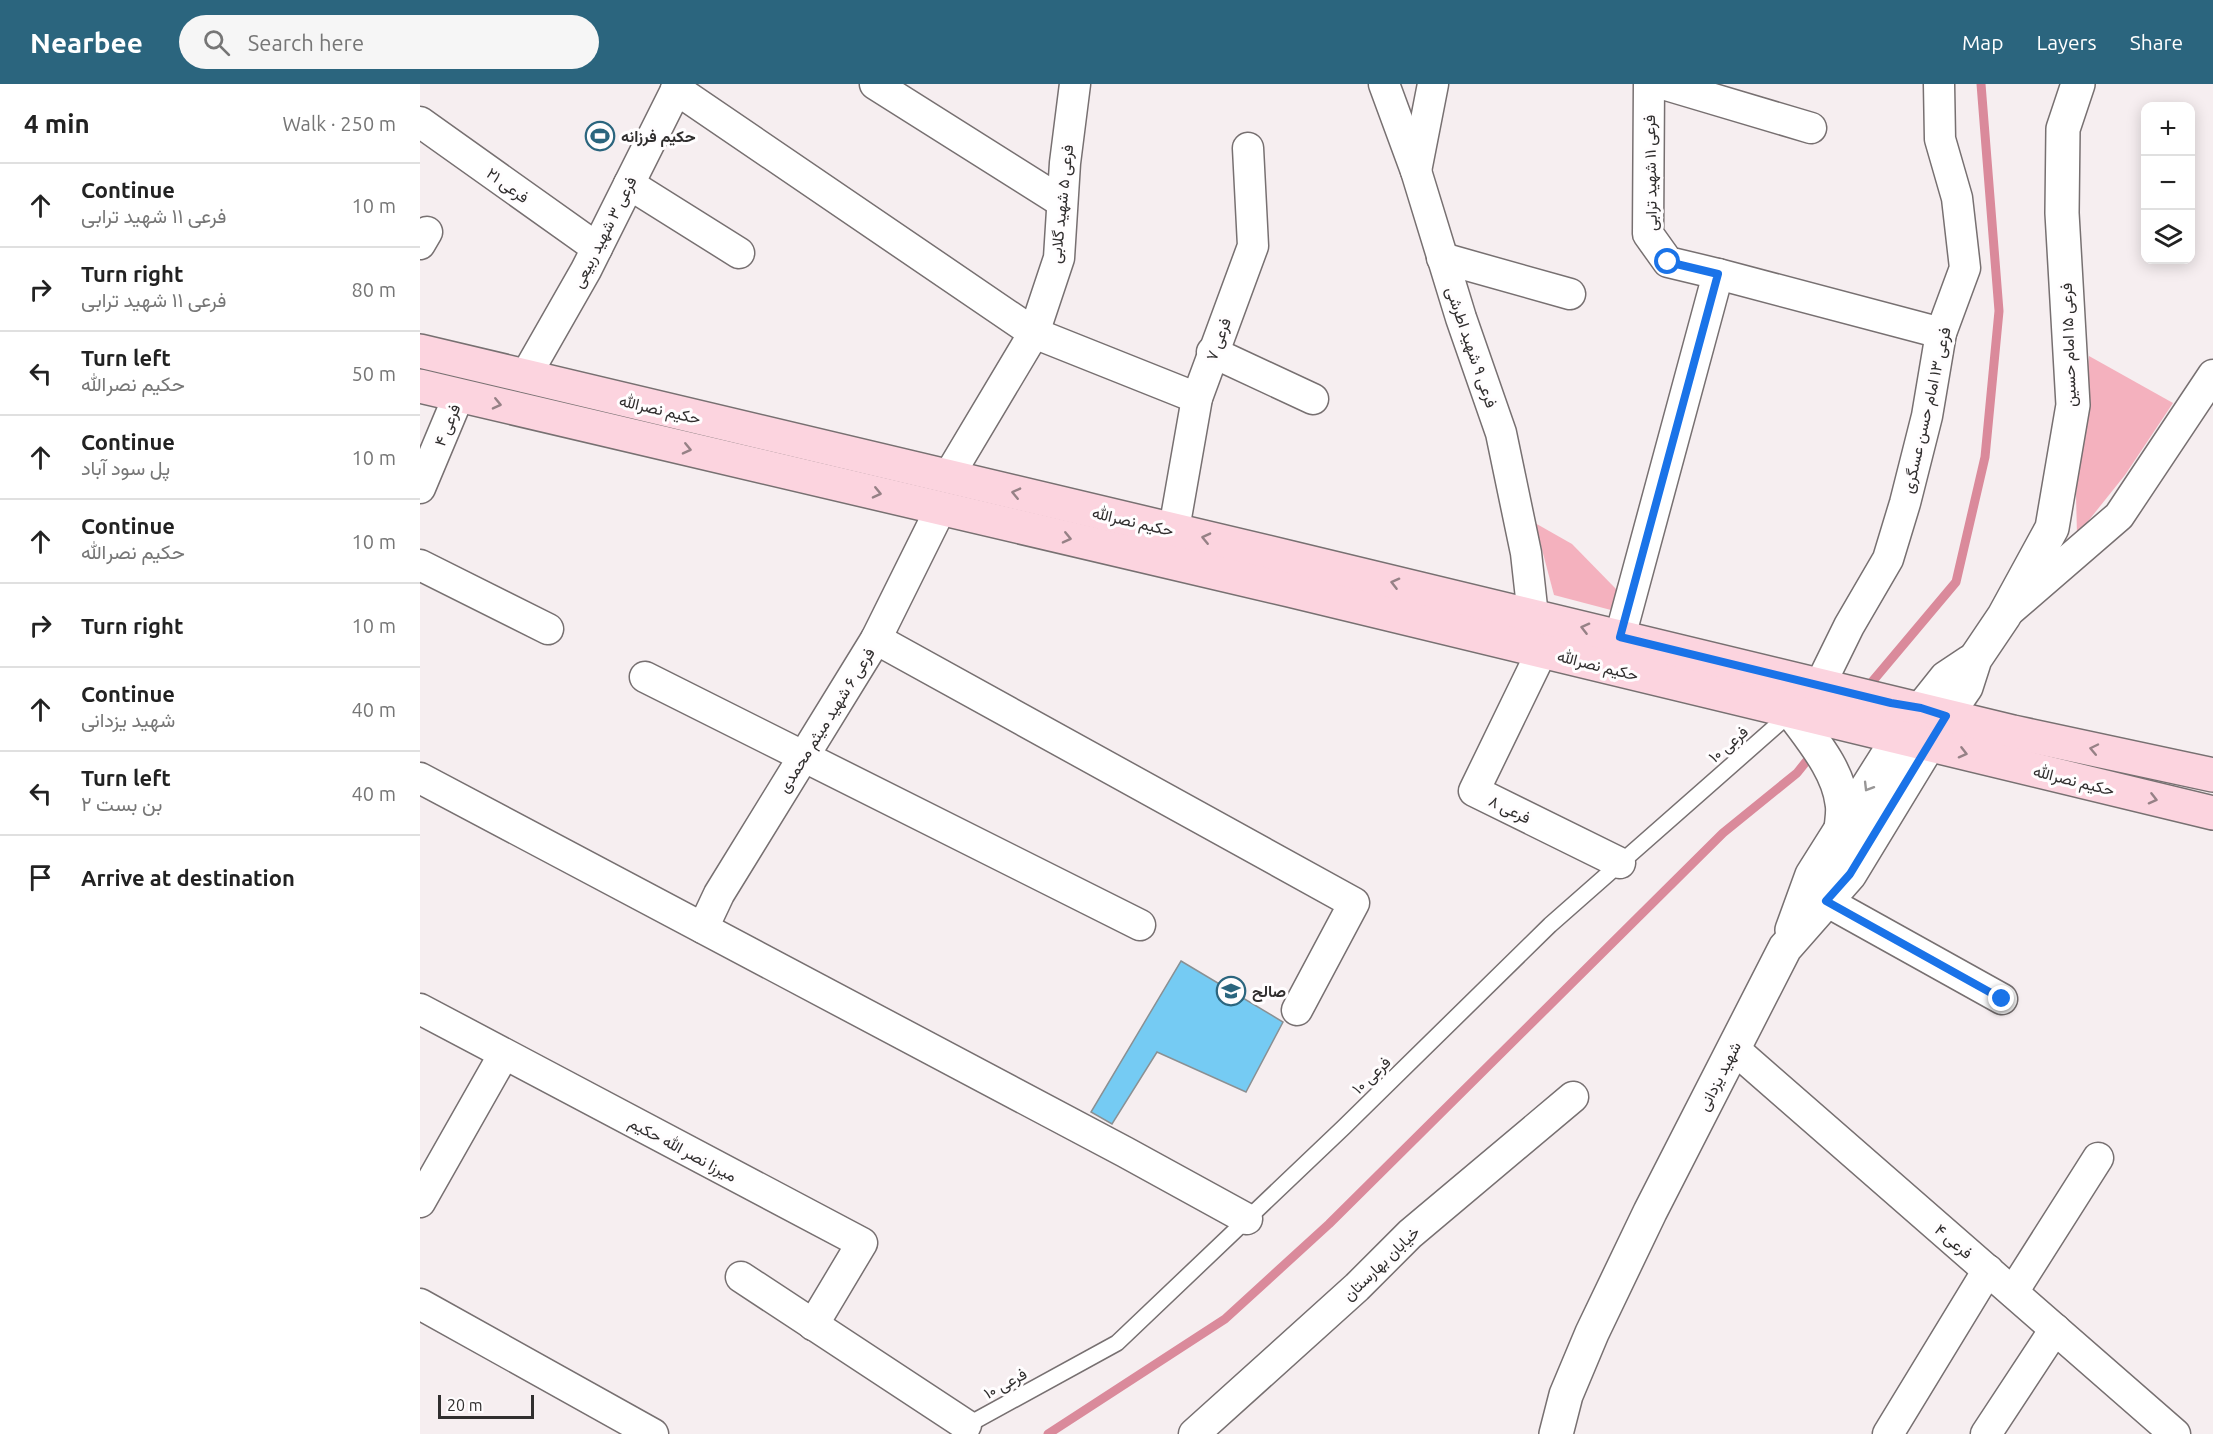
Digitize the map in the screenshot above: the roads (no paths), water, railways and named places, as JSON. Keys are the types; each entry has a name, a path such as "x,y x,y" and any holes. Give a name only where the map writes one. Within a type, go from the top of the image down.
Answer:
{"main road":[{"name":"حکیم نصرالله","path":"420,351 948,477 1171,546 1542,651 2213,813"},
{"name":"حکیم نصرالله","path":"420,386 941,508 1171,546 1533,616 1919,709 2213,775"}],"street":[{"path":"875,84 1062,202"},
{"name":"فرعی ۵ شهید گلابی","path":"948,477 1034,333 1059,258 1065,163 1075,84"},
{"name":"فرعی ۹ شهید اطرشی","path":"1384,84 1416,171 1442,258 1501,433 1526,553 1533,616"},
{"path":"1416,171 1433,84"},
{"name":"فرعی ۱۱ شهید ترابی","path":"1649,84 1648,234 1668,262 1941,333"},
{"path":"1663,84 1811,128"},
{"name":"فرعی ۱۳ امام حسن عسگری","path":"1833,688 1850,626 1888,559 1927,416 1941,333 1965,267 1957,198 1940,139 1939,84"},
{"name":"فرعی ۱۵ امام حسین","path":"1914,741 1919,709 1966,687 1975,659 2004,616 2052,528 2073,405 2062,213 2063,129 2078,84"},
{"path":"677,86 1034,333 1197,398"},
{"name":"فرعی ۳ شهید ربیعی","path":"525,377 597,249 677,86"},
{"name":"فرعی ۲۱","path":"420,122 597,249"},
{"name":"فرعی ۷","path":"1171,546 1197,398 1212,352 1253,246 1248,148"},
{"path":"628,184 739,253"},
{"path":"1442,258 1570,294"},
{"path":"1620,637 1718,274"},
{"path":"1212,352 1313,399"},
{"path":"2004,616 2119,516 2213,375"},
{"name":"فرعی ۴","path":"420,488 459,395"},
{"path":"941,508 948,477"},
{"name":"فرعی ۶ شهید میثم محمدی","path":"703,928 719,894 876,639 941,508"},
{"path":"420,565 548,628"},
{"path":"1533,616 1542,651"},
{"path":"876,639 1354,903 1298,1010"},
{"name":"فرعی ۸","path":"1542,651 1474,791 1620,863"},
{"path":"645,677 1140,926"},
{"path":"1792,712 1825,759 1837,782 1843,804 1841,832"},
{"path":"1785,948 1812,875 1841,832 1914,741"},
{"name":"شهید یزدانی","path":"1556,1434 1566,1395 1592,1333 1733,1048 1785,948 1850,874 1914,741"},
{"path":"420,778 1247,1219"},
{"path":"1826,901 2002,999"},
{"name":"میرزا نصر الله حکیم","path":"420,1010 862,1243 813,1325"},
{"name":"فرعی ۴","path":"1733,1048 2170,1432"},
{"path":"420,1202 504,1054"},
{"name":"خیابان بهارستان","path":"1194,1434 1357,1287 1410,1234 1573,1097"},
{"path":"2013,1292 2098,1158"},
{"path":"1888,1434 1988,1270"},
{"path":"741,1277 813,1325 959,1430"},
{"path":"420,1305 653,1434"},
{"path":"1986,1434 2055,1329"}],"lane":[{"name":"فرعی ۱۰","path":"959,1430 1117,1342 1550,924 1792,712"}],"waterway":[{"path":"1866,689 1956,582 1985,457 1999,311 1981,84"},
{"path":"1048,1434 1225,1319 1329,1224 1723,833 1797,773 1813,753"}],"place":[{"name":"حکیم فرزانه","path":"600,136"},
{"name":"صالح","path":"1231,991"}]}
